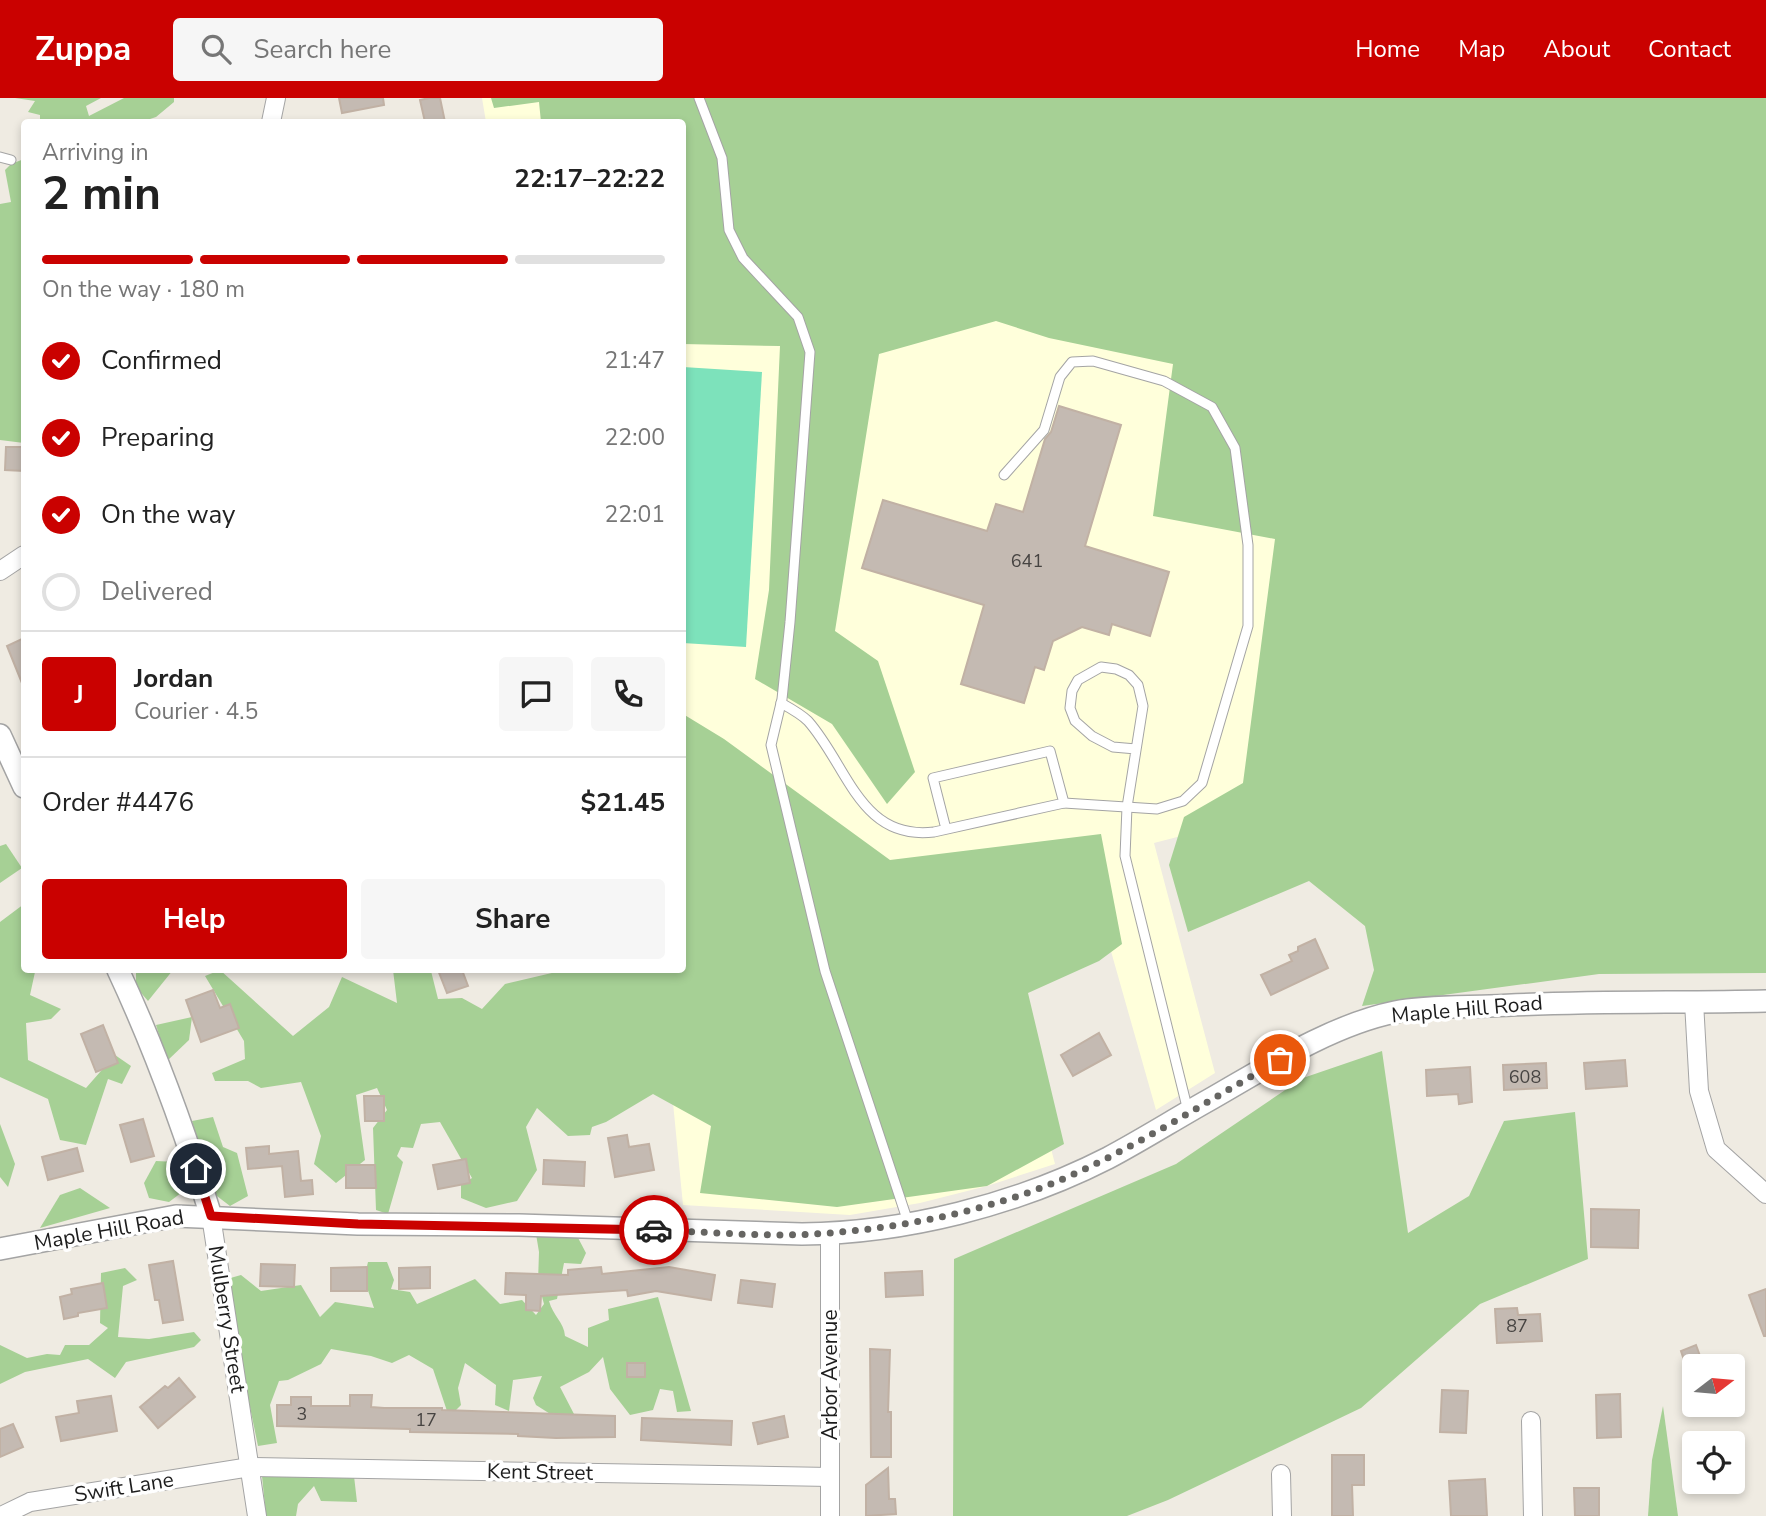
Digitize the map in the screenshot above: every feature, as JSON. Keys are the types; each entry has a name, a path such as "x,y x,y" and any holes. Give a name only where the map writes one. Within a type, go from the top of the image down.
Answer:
{"street":[{"path":"272,119 276,98"},
{"path":"0,571 21,557"},
{"path":"0,735 21,780"},
{"name":"Mulberry Street","path":"119,973 145,1027 211,1216 257,1516"},
{"name":"Maple Hill Road","path":"0,1249 176,1216 358,1224 830,1233 908,1224 1010,1199 1057,1181 1108,1158 1303,1047 1348,1027 1396,1012 1553,1002 1766,1001"},
{"path":"1694,1002 1699,1091 1716,1149 1766,1194"},
{"name":"Arbor Avenue","path":"830,1233 830,1516"},
{"path":"1531,1421 1533,1516"},
{"name":"Kent Street","path":"250,1467 830,1477"},
{"name":"Swift Lane","path":"1,1516 30,1502 250,1467"},
{"path":"1281,1474 1282,1516"}],"lane":[{"path":"699,98 722,158 729,230 743,258 798,317 810,352 790,622 781,703 771,745 821,958 908,1224"},
{"path":"0,157 11,160"},
{"path":"781,703 806,719 831,751 857,798 885,825 916,834 1064,803 1157,809 1183,801 1202,782 1248,626 1248,545 1235,448 1212,407 1164,381 1093,361 1072,362 1060,377 1044,430 1004,475"},
{"path":"1136,749 1112,747 1092,736 1075,721 1070,708 1072,691 1078,680 1101,667 1116,668 1129,675 1138,685 1143,706 1127,807 1125,856 1188,1112"},
{"path":"946,829 933,778 1050,751 1064,803"}],"shaded area":[{"path":"482,98 1193,98 1272,379 1313,802 1154,843 1215,1073 1156,1110 1084,856 981,880 1055,1164 987,1186 920,1203 850,1215 683,1205 660,973 686,973 686,119 486,119"}],"green space":[{"path":"15,98 101,98 86,106 89,116 124,98 174,98 174,102 150,119 40,119 40,115 28,112 35,101"},
{"path":"491,98 1766,98 1766,973 1599,974 1362,1006 1374,970 1365,926 1309,881 1188,932 1169,865 1184,817 1243,783 1275,539 1153,516 1173,364 1049,338 996,321 879,354 835,631 878,661 915,772 887,804 832,724 755,679 769,590 780,346 686,344 686,119 541,119 539,102 494,108"},
{"path":"21,160 21,443 0,440 0,204 11,202 5,170"},
{"path":"686,367 762,372 746,647 686,643"},
{"path":"686,716 724,739 890,860 1101,834 1122,944 1099,961 1028,993 1064,1144 987,1186 837,1207 700,1193 711,1126 653,1094 606,1122 592,1127 590,1135 568,1136 537,1108 526,1127 537,1170 517,1201 486,1208 461,1198 461,1185 472,1178 440,1122 421,1124 413,1148 401,1147 397,1156 403,1162 388,1214 376,1210 373,1128 387,1110 377,1088 356,1095 365,1160 336,1183 314,1164 321,1136 301,1082 261,1088 248,1081 215,1081 212,1073 245,1059 244,1041 205,976 212,973 223,973 293,1036 329,1007 342,977 397,1003 393,973 432,973 438,999 462,998 482,1009 505,984 552,973 686,973"},
{"path":"6,844 21,869 0,883 0,846"},
{"path":"21,906 21,973 35,973 30,995 61,1009 51,1019 26,1023 28,1060 86,1088 115,1055 131,1066 122,1084 108,1079 86,1145 60,1140 48,1099 0,1077 0,922"},
{"path":"136,973 171,973 148,1001 136,987"},
{"path":"192,1017 189,1040 167,1061 156,1025"},
{"path":"1382,1051 1408,1233 1469,1196 1504,1121 1575,1112 1588,1259 1480,1304 1361,1408 1168,1500 1127,1516 953,1516 954,1259 1176,1164 1303,1078"},
{"path":"213,1117 223,1147 237,1153 248,1196 230,1206 213,1193 192,1121"},
{"path":"0,1124 15,1164 8,1187 0,1177"},
{"path":"156,1161 177,1162 185,1190 169,1202 149,1198 144,1183"},
{"path":"80,1188 110,1208 40,1228 60,1195"},
{"path":"536,1234 576,1234 586,1253 581,1264 564,1263 557,1299 549,1301 565,1336 588,1347 588,1328 609,1320 608,1309 658,1297 691,1411 677,1412 673,1391 660,1389 653,1410 630,1415 610,1389 603,1357 589,1372 560,1387 574,1414 563,1422 536,1405 533,1398 542,1376 513,1380 509,1411 495,1405 496,1385 465,1363 458,1388 461,1405 449,1417 433,1369 409,1355 392,1363 371,1356 331,1349 321,1364 288,1380 279,1381 270,1405 277,1443 258,1446 227,1279 241,1275 261,1291 301,1285 320,1317 335,1302 374,1308 364,1279 368,1262 387,1262 394,1280 391,1289 410,1292 417,1304 475,1279 500,1304 522,1300 536,1315 544,1304 538,1282 539,1252"},
{"path":"125,1268 137,1280 123,1286 118,1337 149,1339 194,1332 201,1340 194,1347 126,1362 115,1378 88,1359 25,1372 0,1384 0,1345 27,1358 47,1354 60,1355 65,1345 89,1345 108,1328 100,1323 101,1273"},
{"path":"1663,1406 1678,1516 1648,1516 1652,1460"},
{"path":"262,1476 354,1476 357,1502 321,1501 314,1486 298,1504 296,1516 266,1516"}],"building":[{"path":"339,98 383,98 384,105 342,113"},
{"path":"440,98 444,119 424,119 420,100"},
{"path":"1059,406 1121,425 1085,546 1169,572 1150,636 1112,624 1109,635 1082,627 1053,641 1044,670 1035,667 1024,703 961,684 984,605 862,568 883,500 987,531 996,504 1023,512 1045,439 1051,432"},
{"path":"6,447 21,447 21,471 5,470"},
{"path":"21,639 21,681 7,646"},
{"path":"1315,939 1328,968 1271,995 1261,975 1292,961 1289,955"},
{"path":"439,973 463,973 468,986 447,993"},
{"path":"213,990 220,1008 230,1004 239,1028 201,1042 186,1000"},
{"path":"103,1025 118,1063 96,1072 81,1034"},
{"path":"1099,1033 1111,1055 1073,1076 1061,1055"},
{"path":"1625,1060 1627,1086 1586,1089 1584,1063"},
{"path":"1546,1063 1547,1088 1504,1090 1503,1065"},
{"path":"1470,1067 1472,1102 1459,1104 1458,1094 1427,1096 1426,1070"},
{"path":"364,1096 384,1096 384,1121 365,1121"},
{"path":"143,1119 154,1156 131,1162 120,1125"},
{"path":"627,1135 629,1147 649,1144 654,1170 615,1177 608,1138"},
{"path":"269,1146 269,1154 298,1151 301,1181 312,1180 313,1194 285,1197 282,1166 248,1169 246,1148"},
{"path":"77,1148 83,1171 48,1180 42,1157"},
{"path":"466,1159 470,1183 438,1189 433,1165"},
{"path":"544,1160 585,1162 584,1186 543,1184"},
{"path":"346,1165 375,1165 376,1188 346,1188"},
{"path":"1591,1209 1639,1210 1638,1248 1591,1247"},
{"path":"173,1261 183,1320 163,1323 159,1300 155,1300 149,1265"},
{"path":"261,1264 295,1265 294,1287 260,1286"},
{"path":"367,1267 367,1291 331,1291 331,1268"},
{"path":"430,1267 430,1288 399,1289 399,1268"},
{"path":"601,1267 602,1274 669,1267 715,1275 711,1300 656,1291 628,1296 627,1290 541,1296 540,1311 526,1310 526,1295 505,1294 506,1273 568,1275 568,1270"},
{"path":"922,1271 923,1295 886,1297 885,1273"},
{"path":"741,1280 775,1284 772,1307 738,1303"},
{"path":"103,1283 107,1308 78,1313 78,1316 64,1319 60,1297 72,1294 71,1289"},
{"path":"1766,1289 1766,1336 1764,1336 1749,1295"},
{"path":"1517,1308 1518,1315 1540,1314 1542,1341 1497,1343 1495,1309"},
{"path":"1696,1345 1699,1354 1682,1354 1681,1351"},
{"path":"870,1349 890,1350 888,1412 891,1412 891,1457 871,1457"},
{"path":"627,1363 645,1363 645,1377 627,1377"},
{"path":"179,1378 195,1397 158,1428 140,1407"},
{"path":"1442,1390 1468,1391 1466,1433 1440,1432"},
{"path":"1620,1394 1621,1437 1597,1438 1596,1395"},
{"path":"350,1395 372,1395 371,1407 615,1416 615,1437 556,1438 518,1434 410,1432 410,1429 277,1426 277,1405 291,1405 291,1397 311,1397 311,1406 350,1406"},
{"path":"111,1396 117,1431 61,1441 56,1417 79,1413 77,1401"},
{"path":"784,1416 788,1437 758,1444 753,1423"},
{"path":"642,1418 732,1421 731,1445 641,1440"},
{"path":"13,1424 23,1447 0,1457 0,1429"},
{"path":"1332,1455 1364,1455 1364,1485 1352,1485 1353,1516 1332,1516"},
{"path":"888,1468 889,1499 895,1499 896,1514 866,1516 866,1485"},
{"path":"1485,1479 1487,1516 1451,1516 1449,1481"},
{"path":"1574,1488 1599,1488 1599,1516 1575,1516"}],"way so far":[{"path":"654,1230 830,1233 908,1224 1010,1199 1108,1158 1280,1060"}],"route":[{"path":"196,1169 211,1216 358,1224 519,1225 654,1230"}]}
